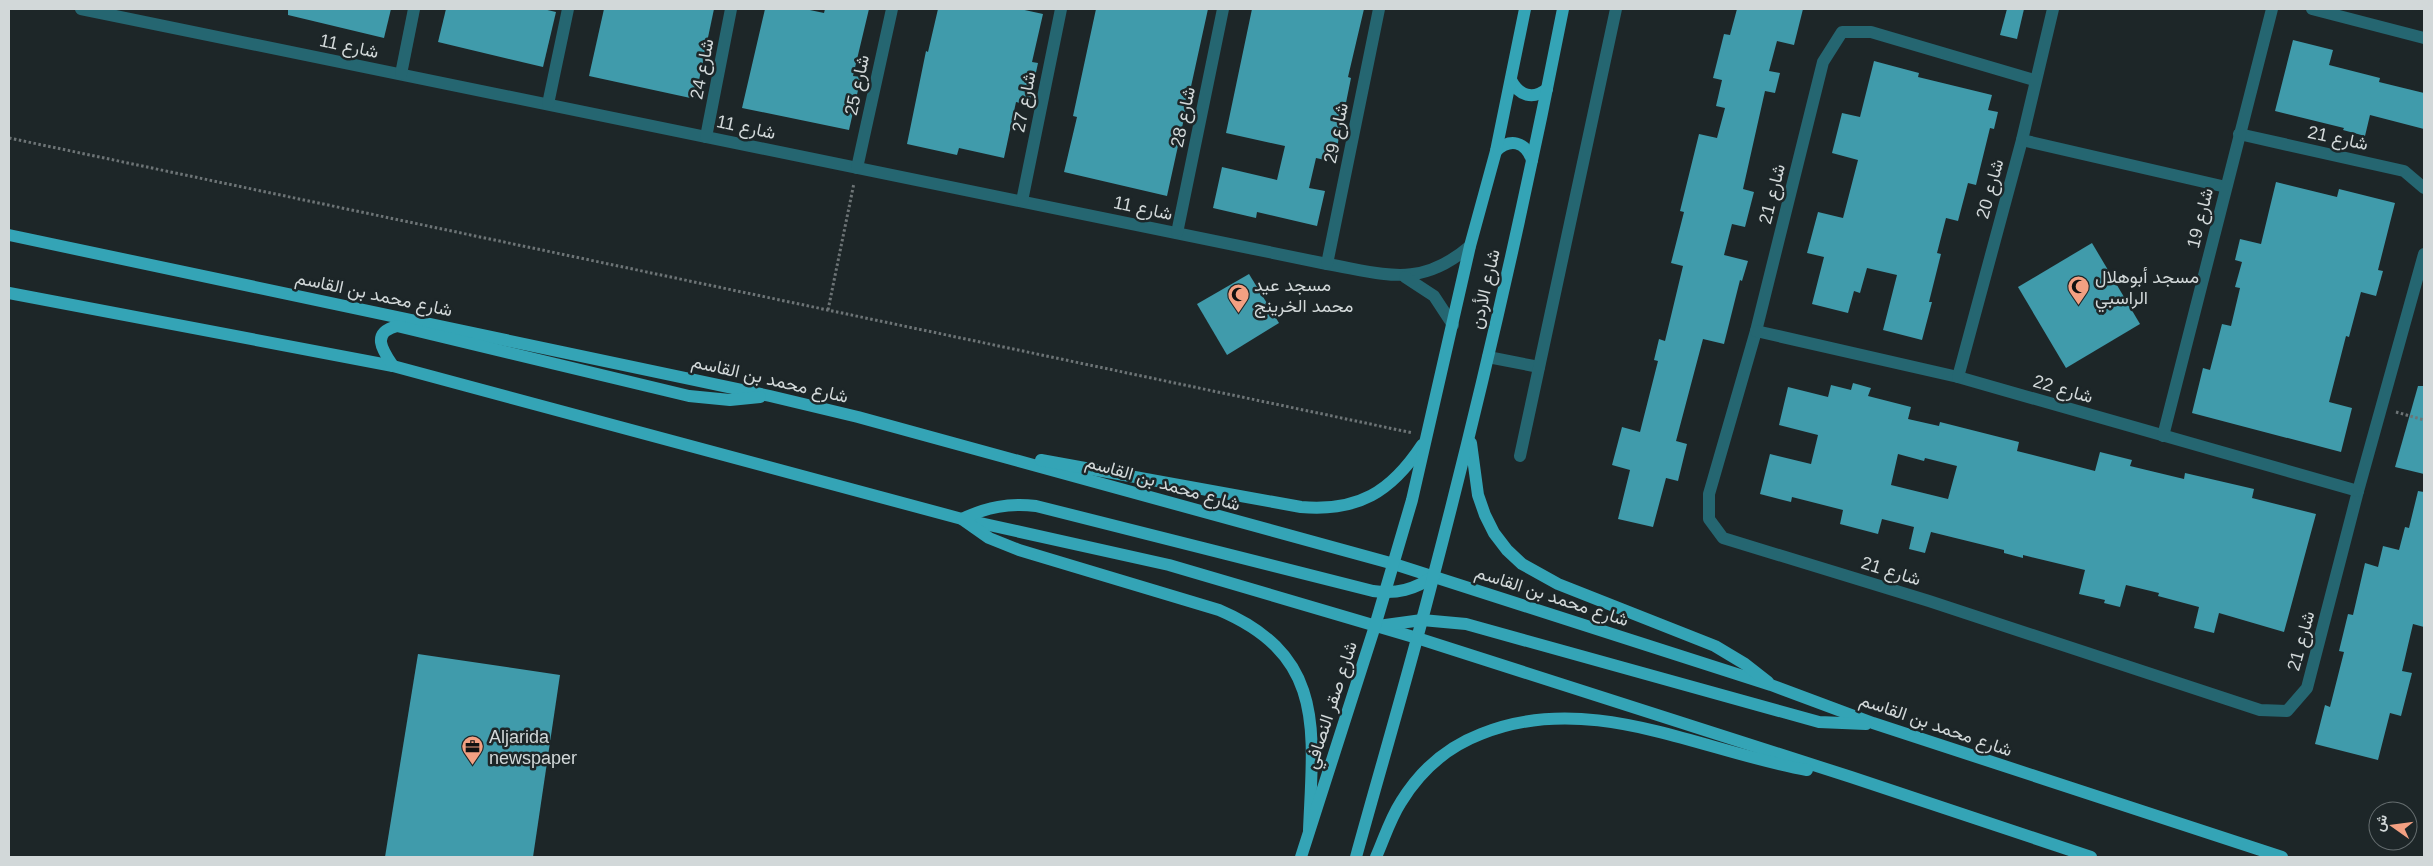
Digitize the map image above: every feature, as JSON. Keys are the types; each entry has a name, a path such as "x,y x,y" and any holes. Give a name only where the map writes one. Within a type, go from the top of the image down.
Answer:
{"main road":[{"name":"شارع الأردن","path":"1394,564 1428,436 1470,246 1496,152 1525,9"},
{"name":"شارع الأردن","path":"1434,576 1488,357 1532,160 1563,9"},
{"path":"1511,80 1520,92 1527,95 1541,94 1547,89"},
{"path":"1496,152 1503,145 1512,142 1522,144 1529,151 1532,160"},
{"name":"شارع محمد بن القاسم","path":"9,235 770,396 1011,458 1434,576 1771,685 1873,723 2282,857"},
{"path":"9,293 138,316 392,366 962,519 1168,565 1417,638 1851,777 2074,854 2091,857"},
{"path":"392,366 381,348 380,340 383,333 389,328 397,326 689,396 730,400 770,396"},
{"path":"1470,433 1475,482 1485,515 1494,533 1522,564 1558,584 1715,646 1745,664 1771,685"},
{"path":"1011,458 1070,463 1301,507 1321,509 1355,503 1380,492 1410,464 1428,436"},
{"path":"962,519 976,512 1005,505 1036,506 1385,593 1402,592 1419,587 1434,576"},
{"path":"962,519 1004,545 1219,610 1243,620 1264,635 1283,654 1297,676 1307,701 1312,726 1309,830"},
{"name":"شارع صقر النصافي","path":"1301,857 1394,564"},
{"path":"1356,857 1434,576"},
{"path":"1375,626 1422,620 1451,622 1477,627 1819,722 1846,725 1873,723"},
{"path":"1376,857 1400,802 1415,782 1434,762 1461,743 1517,721 1564,717 1594,720 1652,730 1778,764 1851,777"}],"street":[{"name":"شارع 11","path":"81,9 1327,264 1405,277 1420,285 1434,296 1453,325"},
{"path":"400,74 414,9"},
{"path":"548,104 568,9"},
{"name":"شارع 24","path":"706,137 731,9"},
{"name":"شارع 25","path":"857,168 892,9"},
{"name":"شارع 27","path":"1022,202 1061,9"},
{"name":"شارع 28","path":"1177,233 1223,9"},
{"name":"شارع 29","path":"1327,264 1379,9"},
{"path":"1520,456 1616,9"},
{"name":"شارع 20","path":"1958,377 2022,140 2034,80 2053,9"},
{"name":"شارع 19","path":"2163,436 2272,9"},
{"path":"2312,9 2424,38"},
{"name":"شارع 21","path":"2034,80 1871,32 1842,32 1823,62 1756,331 1709,494 1709,519 1723,538 1929,601 2260,710 2287,711 2307,688 2358,491 2424,254"},
{"name":"شارع 21","path":"2239,134 2404,171 2424,188"},
{"path":"2022,140 2226,187"},
{"name":"شارع 11","path":"1405,277 1440,268 1470,246"},
{"path":"9,297 138,316"},
{"name":"شارع 22","path":"1756,331 1958,377 2358,491"},
{"path":"1488,357 1539,367"}],"path":[{"path":"9,138 1428,436"},
{"path":"828,310 857,168"},
{"path":"2381,409 2424,420"}],"building":[{"path":"288,9 391,9 384,38 288,15"},
{"path":"446,9 543,9 556,12 543,67 438,42"},
{"path":"604,9 714,9 695,99 589,76"},
{"path":"765,9 805,9 824,13 825,9 869,9 853,76 861,77 849,130 742,108"},
{"path":"938,9 1020,9 1043,14 1032,62 1038,63 1029,105 1016,102 1004,158 959,148 957,155 907,144 926,51 928,52"},
{"path":"1096,9 1208,9 1167,196 1064,172 1077,117 1073,116"},
{"path":"1252,9 1364,9 1348,77 1351,78 1334,162 1316,158 1309,188 1325,191 1317,226 1257,212 1256,218 1213,208 1222,167 1277,180 1285,146 1226,133"},
{"path":"1737,9 1803,9 1794,45 1777,41 1769,71 1780,73 1775,93 1765,91 1743,189 1754,192 1745,227 1732,224 1724,255 1748,261 1742,281 1740,280 1724,344 1703,339 1676,441 1687,444 1678,481 1666,478 1653,527 1618,519 1630,470 1612,465 1622,427 1640,432 1658,361 1654,360 1659,339 1665,341 1683,266 1671,263 1684,212 1680,211 1699,134 1717,138 1725,108 1716,106 1722,80 1713,78 1724,34 1730,35"},
{"path":"2007,9 2024,9 2017,39 2000,35"},
{"path":"2293,40 2333,50 2329,65 2380,78 2379,82 2424,93 2424,129 2370,115 2365,136 2343,130 2344,128 2275,111"},
{"path":"1874,61 1919,73 1918,77 1992,95 1988,110 1998,112 1994,129 1990,128 1976,185 1968,183 1958,221 1946,218 1937,253 1941,254 1929,302 1932,302 1922,340 1883,330 1897,275 1867,268 1860,293 1854,291 1848,313 1812,304 1824,257 1807,253 1818,212 1843,218 1858,160 1832,153 1842,113 1860,117"},
{"path":"2276,182 2337,197 2339,189 2395,203 2378,270 2383,271 2376,296 2361,292 2349,337 2346,336 2329,402 2352,408 2341,452 2192,413 2203,368 2210,370 2222,324 2231,326 2240,288 2235,287 2242,262 2235,260 2240,239 2261,244"},
{"name":"مسجد أبوهلال الراسبي","path":"2092,243 2140,324 2066,368 2018,287"},
{"name":"مسجد عيد محمد الخرينج","path":"1249,274 1279,323 1227,355 1197,304"},
{"path":"1853,383 1871,388 1868,396 1911,407 1908,419 1939,426 1940,422 2019,442 2017,451 2095,471 2100,452 2132,460 2130,466 2184,479 2185,473 2254,489 2252,498 2316,514 2284,632 2219,613 2214,633 2194,628 2199,607 2158,596 2159,593 2126,585 2120,607 2104,603 2105,600 2079,594 2085,570 2023,555 2023,558 2004,553 2004,550 1931,532 1925,553 1909,549 1914,527 1882,519 1878,534 1840,524 1843,510 1792,497 1791,502 1760,494 1770,454 1811,464 1818,435 1779,425 1788,387 1828,397 1831,385 1851,390","holes":["1898,454 1924,461 1925,458 1957,466 1948,499 1891,485"]},
{"path":"2418,386 2424,386 2424,474 2395,467"},
{"path":"2418,491 2424,492 2424,627 2413,624 2402,671 2412,673 2401,716 2390,713 2378,760 2315,744 2325,705 2330,707 2344,652 2339,651 2348,614 2353,615 2365,563 2378,567 2383,546 2399,550 2405,527 2409,528"},
{"name":"Aljarida newspaper","path":"418,654 560,675 533,857 385,857"}],"place":[{"name":"مسجد أبوهلال الراسبي","path":"2079,306"},
{"name":"مسجد عيد محمد الخرينج","path":"1238,314"},
{"name":"Aljarida newspaper","path":"473,766"}]}
